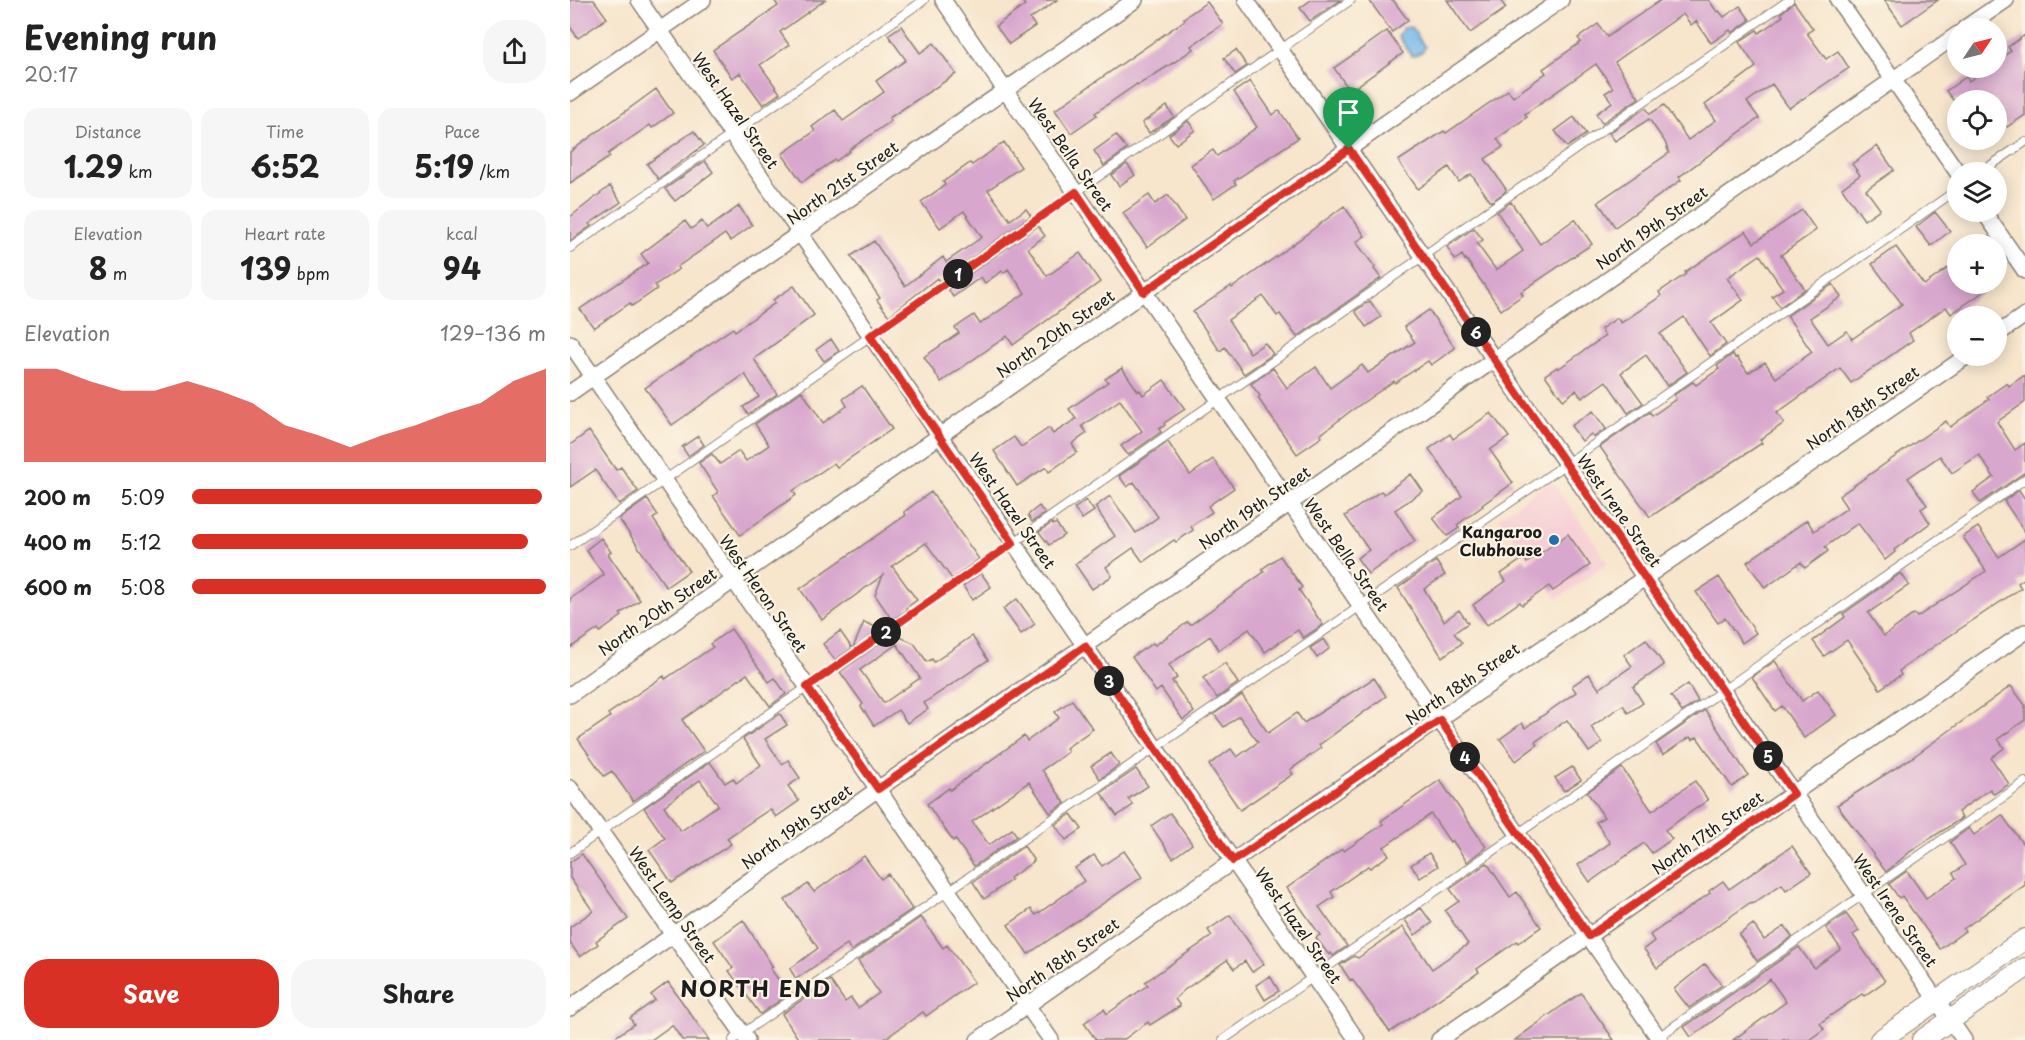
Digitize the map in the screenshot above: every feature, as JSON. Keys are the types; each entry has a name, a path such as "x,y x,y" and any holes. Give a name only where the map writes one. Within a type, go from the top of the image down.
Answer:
{"street":[{"name":"West Hazel Street","path":"639,0 1357,1040"},
{"path":"570,93 704,0"},
{"name":"West Bella Street","path":"943,0 1658,1039"},
{"name":"North 21st Street","path":"570,393 1134,0"},
{"name":"West Irene Street","path":"1246,0 1964,1040"},
{"path":"1838,0 1950,162"},
{"path":"1980,18 2006,0"},
{"name":"North 20th Street","path":"570,695 1556,2"},
{"name":"North 19th Street","path":"570,1008 878,789 1947,42"},
{"path":"1991,222 2025,271"},
{"path":"2007,327 2025,315"},
{"name":"West Heron Street","path":"570,343 1051,1040"},
{"name":"North 18th Street","path":"978,1040 1233,861 1953,366"},
{"name":"North 17th Street","path":"1439,1040 2025,632"},
{"name":"West Lemp Street","path":"570,788 741,1038"},
{"path":"1880,1040 2025,939"},
{"path":"1922,1040 2025,968"}],"lane":[{"path":"570,248 924,0"},
{"path":"570,546 1351,0"},
{"path":"570,853 1789,0"},
{"path":"1996,162 2025,142"},
{"path":"741,1038 1154,747 1566,464 1947,197"},
{"path":"1222,1040 2025,479"},
{"path":"1658,1039 1863,893 2025,782"}],"shaded area":[{"name":"Kangaroo Clubhouse","path":"1551,480 1609,563 1557,599 1499,517"}],"water":[{"path":"1411,27 1425,47 1422,52 1412,56 1398,36 1403,28"}],"building":[{"path":"570,0 594,0 607,18 578,38 570,27"},
{"path":"774,0 825,0 780,32 789,45 760,65 780,93 763,105 740,73 732,78 713,50 778,6"},
{"path":"1021,0 1057,0 1030,19 1035,26 1009,44 996,26 1025,5"},
{"path":"1311,0 1341,0 1310,21 1300,8"},
{"path":"1369,0 1393,0 1408,20 1392,32"},
{"path":"1447,0 1500,0 1506,8 1470,33"},
{"path":"1661,0 1709,0 1717,12 1719,11 1724,17 1740,6 1750,20 1732,33 1730,30 1711,43 1696,21 1691,25 1683,14 1615,62 1639,98 1602,123 1596,114 1612,102 1605,93 1613,88 1596,64 1525,114 1527,117 1497,139 1503,147 1485,159 1506,189 1491,202 1471,174 1459,182 1449,167 1418,189 1398,161 1444,131 1446,133 1508,90 1513,97 1546,73 1543,69 1581,42 1578,38 1598,24 1607,37"},
{"path":"1884,0 1938,0 1902,25"},
{"path":"1207,2 1223,24 1191,46 1193,49 1137,84 1071,133 1055,110 1185,20 1184,18"},
{"path":"1794,2 1813,29 1807,33 1826,59 1838,51 1849,68 1789,108 1772,84 1747,102 1759,118 1679,177 1681,180 1615,227 1598,202 1669,153 1665,142 1649,119 1615,141 1609,133 1646,108 1650,114 1664,105 1688,140 1716,120 1705,105 1756,67 1739,42 1757,30 1759,33 1783,16 1781,13"},
{"path":"901,26 920,53 934,43 956,74 889,118 891,121 836,161 802,182 782,154 815,131 812,127 835,110 843,121 884,92 876,81 906,60 888,35"},
{"path":"1387,31 1403,53 1350,91 1334,68"},
{"path":"2025,35 2025,115 2007,127 2007,90 1947,90 1965,78 1969,81 1973,78 2007,78 2007,54 2011,51 2008,47"},
{"path":"1236,50 1247,66 1235,74 1224,58"},
{"path":"1250,81 1273,115 1279,110 1298,138 1234,181 1236,184 1214,199 1191,165 1213,150 1217,156 1257,127 1234,92"},
{"path":"656,89 673,113 652,128 650,125 608,154 610,157 570,183 570,152"},
{"path":"1167,106 1174,117 1149,133 1142,123"},
{"path":"1574,117 1586,134 1567,147 1555,131"},
{"path":"1188,121 1195,130 1176,144 1169,135"},
{"path":"694,131 704,145 658,179 647,164"},
{"path":"1116,135 1127,149 1104,166 1094,151"},
{"path":"1004,142 1021,167 988,190 1010,220 1026,209 1031,216 939,281 937,278 889,316 877,300 880,298 851,256 874,241 905,286 943,257 946,262 982,237 964,211 940,228 921,202 945,185 943,182"},
{"path":"1877,146 1894,170 1866,190 1880,209 1864,220 1842,188 1860,175 1852,164"},
{"path":"705,161 713,172 675,201 665,189"},
{"path":"1127,164 1135,175 1119,186 1111,175"},
{"path":"610,186 621,202 589,224 591,226 570,241 570,217"},
{"path":"1149,195 1155,204 1168,195 1185,220 1147,247 1123,213"},
{"path":"1511,202 1540,244 1575,219 1592,244 1521,292 1523,295 1501,310 1466,259 1462,255 1455,260 1447,247 1474,228 1483,240 1477,244 1496,270 1523,251 1497,212"},
{"path":"739,206 752,225 730,241 725,234 677,267 679,269 655,285 657,289 632,306 630,303 594,328 580,309 648,263 641,254 685,221 691,229 702,221 707,229"},
{"path":"1344,206 1365,236 1356,242 1381,278 1297,337 1280,314 1277,316 1263,296 1228,320 1250,353 1265,343 1273,354 1244,374 1225,347 1220,351 1193,312 1231,286 1232,288"},
{"path":"1802,210 1816,230 1781,255 1805,289 1780,307 1772,296 1783,289 1760,255 1727,278 1743,300 1711,323 1726,344 1710,356 1684,317 1660,334 1687,372 1667,386 1646,355 1621,373 1643,403 1628,413 1606,381 1582,398 1576,390 1563,400 1545,375 1557,367 1558,369 1605,336 1601,329 1617,318 1621,323 1661,296 1659,292 1686,274 1685,272 1746,231 1754,243"},
{"path":"1935,212 1950,231 1931,246 1916,227"},
{"path":"1038,226 1045,236 1028,248 1047,276 1080,253 1100,282 1013,345 1007,336 941,382 924,357 959,333 955,328 974,315 980,324 1025,293 1008,269 985,283 981,277 953,297 948,289"},
{"path":"1896,247 1924,285 1947,269 1947,294 1980,294 1963,306 1947,306 1947,308 1909,333 1913,340 1851,383 1840,368 1777,413 1784,423 1760,440 1762,443 1650,517 1600,447 1650,412 1652,416 1676,399 1674,395 1693,382 1696,385 1719,369 1717,366 1733,354 1748,373 1765,362 1776,378 1812,352 1787,316 1833,284 1841,297 1810,318 1828,344 1847,331 1852,339 1902,304 1872,264"},
{"path":"794,286 814,315 754,359 777,394 748,414 743,407 759,397 745,374 672,425 645,388 733,328 735,331 775,303 773,300"},
{"path":"1370,301 1381,317 1366,327 1355,311"},
{"path":"1429,310 1455,348 1431,365 1428,361 1395,383 1394,381 1348,413 1320,435 1322,437 1297,454 1258,398 1260,396 1251,384 1273,368 1287,388 1316,367 1330,388 1362,365 1368,373 1415,342 1404,327"},
{"path":"831,339 839,351 824,361 816,350"},
{"path":"1122,368 1143,395 1164,380 1185,409 1164,423 1165,425 1159,429 1161,432 1128,455 1121,446 1142,431 1120,400 1082,426 1087,433 1072,444 1077,452 1049,472 1046,467 1017,486 994,451 1014,437 1021,447 1049,428 1053,434 1076,419 1069,409 1108,382 1105,379"},
{"path":"2025,375 2025,402 1997,422 2015,450 2025,443 2025,472 1980,503 1973,492 1994,477 1979,455 1952,473 1940,456 1908,478 1927,505 1921,509 1930,523 1894,550 1895,552 1885,560 1858,523 1825,547 1828,551 1805,568 1801,562 1765,588 1747,562 1807,520 1814,531 1847,508 1839,496 1946,421 1950,427 2007,383 2009,386"},
{"path":"862,386 892,429 837,467 834,463 793,491 796,495 740,535 713,496 718,492 699,463 712,454 720,464 739,451 746,461 769,445 755,424 802,391 823,423 847,406 843,399"},
{"path":"1593,411 1606,429 1594,437 1591,434 1582,441 1571,426"},
{"path":"1491,413 1509,437 1490,450 1513,483 1457,525 1459,528 1447,536 1433,518 1462,496 1429,449 1450,434 1453,439"},
{"path":"589,431 616,470 621,467 638,491 619,504 595,470 570,487 570,445"},
{"path":"698,436 704,445 688,456 682,447"},
{"path":"1168,442 1190,475 1213,459 1234,488 1208,506 1212,512 1191,526 1193,530 1176,542 1174,540 1143,562 1133,548 1106,567 1112,576 1092,589 1075,564 1115,536 1095,507 1110,496 1136,533 1158,517 1134,482 1127,487 1119,476"},
{"path":"1411,474 1423,491 1395,510 1415,541 1368,574 1357,558 1369,550 1345,516 1381,491 1384,494"},
{"path":"2019,490 2025,499 2025,532 2004,501"},
{"path":"931,492 979,559 952,579 926,543 892,566 917,600 906,608 907,610 892,620 875,595 883,575 822,620 800,589 906,515 904,512"},
{"path":"647,499 658,515 653,519 689,571 666,587 619,519"},
{"path":"1086,500 1094,511 1082,519 1074,509"},
{"path":"1039,506 1045,514 1032,522 1028,515"},
{"path":"1052,523 1053,525 1056,523 1064,535 1049,545 1039,532"},
{"path":"1978,527 1999,557 2025,539 2025,578 2018,583 2021,588 1899,671 1901,675 1880,689 1847,640 1824,656 1813,641 1845,617 1843,614 1901,573 1909,585 1868,613 1884,636 1914,614 1917,617 1986,571 1963,537"},
{"path":"1568,534 1590,565 1553,591 1549,586 1522,605 1520,602 1487,625 1473,605 1506,581 1501,574 1524,558 1527,563"},
{"path":"601,538 611,552 608,554 640,600 600,632 598,629 570,648 570,599 604,575 586,550"},
{"path":"1280,556 1302,587 1299,590 1323,625 1303,638 1298,630 1265,652 1249,629 1219,650 1210,636 1169,665 1177,678 1172,681 1194,712 1183,720 1161,688 1156,692 1132,657 1153,643 1155,645 1188,622 1190,625 1264,572 1262,569"},
{"path":"1436,561 1445,575 1424,589 1444,621 1459,610 1468,623 1454,633 1462,643 1442,657 1398,588"},
{"path":"981,573 991,587 972,600 963,586"},
{"path":"1719,577 1756,633 1742,643 1725,618 1718,623 1696,592"},
{"path":"1017,599 1035,624 1021,634 1003,609"},
{"path":"864,622 880,629 853,648"},
{"path":"731,629 769,682 775,678 786,694 770,706 747,674 682,720 704,751 633,801 612,771 604,776 578,739 610,717 608,714 649,686 664,676 665,679 713,647 710,644"},
{"path":"840,631 852,648 835,660 823,644"},
{"path":"893,634 914,643 927,662 932,659 934,662 972,636 988,660 924,703 928,709 907,723 898,710 874,726 861,706 863,704 840,672","holes":["897,644 920,678 884,703 860,670"]},
{"path":"1324,639 1330,648 1317,658 1310,648"},
{"path":"1646,639 1664,665 1633,687 1643,703 1628,713 1623,705 1591,727 1602,743 1589,752 1567,720 1535,742 1537,745 1516,761 1500,739 1522,723 1525,728 1576,692 1572,686 1589,674 1599,689 1632,666 1624,655"},
{"path":"1775,661 1802,701 1818,690 1836,715 1804,738 1782,706 1775,711 1752,677"},
{"path":"1225,663 1238,683 1217,698 1203,678"},
{"path":"1374,678 1386,696 1319,745 1321,748 1290,770 1293,774 1240,810 1209,765 1231,749 1237,757 1258,742 1239,716 1224,727 1214,714 1242,695 1268,733 1297,713 1304,723"},
{"path":"1688,684 1698,701 1682,712 1671,696"},
{"path":"2011,686 2025,705 2025,720 1998,739 2004,748 1991,758 2009,784 1994,794 1990,789 1958,812 1962,818 1911,851 1886,872 1837,805 1913,757"},
{"path":"1072,700 1093,729 1066,748 1068,752 1042,770 1065,803 1050,813 1029,782 972,822 989,845 1012,829 1017,836 974,866 927,804 1024,736 1027,741 1059,718 1055,712"},
{"path":"1705,710 1748,775 1732,787 1697,737 1692,740 1690,737 1663,755 1656,744"},
{"path":"780,714 787,725 765,739 782,764 788,760 800,778 788,786 799,801 776,817 770,809 727,838 731,844 672,883 649,850 665,838 644,808 710,762 725,783 733,778 736,783 761,765 743,739","holes":["700,780 718,805 681,831 664,806"]},
{"path":"1111,753 1119,765 1100,779 1091,766"},
{"path":"1572,767 1581,780 1564,791 1555,778"},
{"path":"1622,768 1652,811 1695,781 1708,800 1665,830 1672,839 1652,853 1644,843 1590,882 1578,865 1610,843 1596,822 1604,817 1587,792"},
{"path":"1136,769 1148,786 1128,799 1133,805 1117,816 1101,793"},
{"path":"1440,780 1486,847 1467,862 1431,814 1384,847 1389,855 1370,868 1368,866 1331,892 1334,897 1319,907 1347,946 1333,956 1331,953 1329,955 1316,938 1320,935 1287,888 1342,849 1344,851 1383,824 1381,821"},
{"path":"1170,813 1192,844 1173,858 1151,826"},
{"path":"1071,814 1082,829 1066,840 1055,825"},
{"path":"2002,815 2025,847 2025,885 1963,929 1965,931 1940,949 1902,896 1899,898 1889,884 1907,871 1926,898 1956,878 1953,873 1965,865 1950,842 1969,828 1974,835"},
{"path":"1024,846 1034,861 984,899 973,882"},
{"path":"1792,846 1811,873 1786,890 1782,884 1752,904 1751,902 1657,968 1644,949 1654,941 1650,935 1710,893 1709,891 1723,881 1729,889"},
{"path":"1124,851 1142,877 1028,954 1008,925 1031,909 1036,915 1084,881 1075,868 1094,855 1102,866"},
{"path":"1429,853 1438,866 1420,878 1411,865"},
{"path":"582,854 628,919 596,941 598,944 580,957 570,943 570,927 593,911 570,878 570,862"},
{"path":"864,856 881,879 888,874 912,909 851,951 847,944 796,979 790,969 818,948 785,900 808,884 814,892"},
{"path":"1487,863 1510,897 1517,892 1541,927 1518,943 1517,941 1477,969 1479,972 1390,1032 1340,965 1354,956 1358,958 1403,927 1432,969 1468,944 1445,911 1459,901 1450,889"},
{"path":"1421,908 1432,923 1415,935 1405,920"},
{"path":"1846,914 1859,931 1853,935 1885,981 1820,1023 1824,1029 1809,1040 1733,1040 1786,1002 1770,979 1691,1037 1684,1027 1799,947 1814,968 1841,949 1826,928"},
{"path":"1230,915 1264,964 1252,972 1245,961 1234,969 1227,960 1183,991 1175,999 1180,1006 1150,1025 1148,1022 1123,1040 1096,1040 1084,1023 1104,1009 1107,1014 1148,985 1145,982 1212,936 1208,930"},
{"path":"921,917 943,948 947,945 974,982 926,1016 923,1012 883,1040 799,1040 782,1014 830,980 845,1002 851,998 858,1008 879,993 858,961"},
{"path":"743,920 773,967 770,968 789,994 760,1014 729,971 733,968 714,941"},
{"path":"1753,924 1764,940 1785,926 1792,937 1757,961 1739,935"},
{"path":"1705,964 1722,985 1689,1008 1674,989"},
{"path":"1270,976 1279,991 1265,1000 1256,985"},
{"path":"668,982 709,1040 682,1040 672,1025 651,1040 611,1040 634,1024 630,1018 655,1000 651,995"},
{"path":"1581,993 1614,1040 1515,1040 1556,1010"}],"place":[{"name":"Kangaroo Clubhouse","path":"1554,540"}],"district":[{"name":"NORTH END","path":"756,987"}],"route":[{"path":"1349,149 1794,794 1589,936 1440,720 1233,861 1085,646 878,789 807,687 1013,543 870,336 1076,192 1144,292 1349,149"}]}
